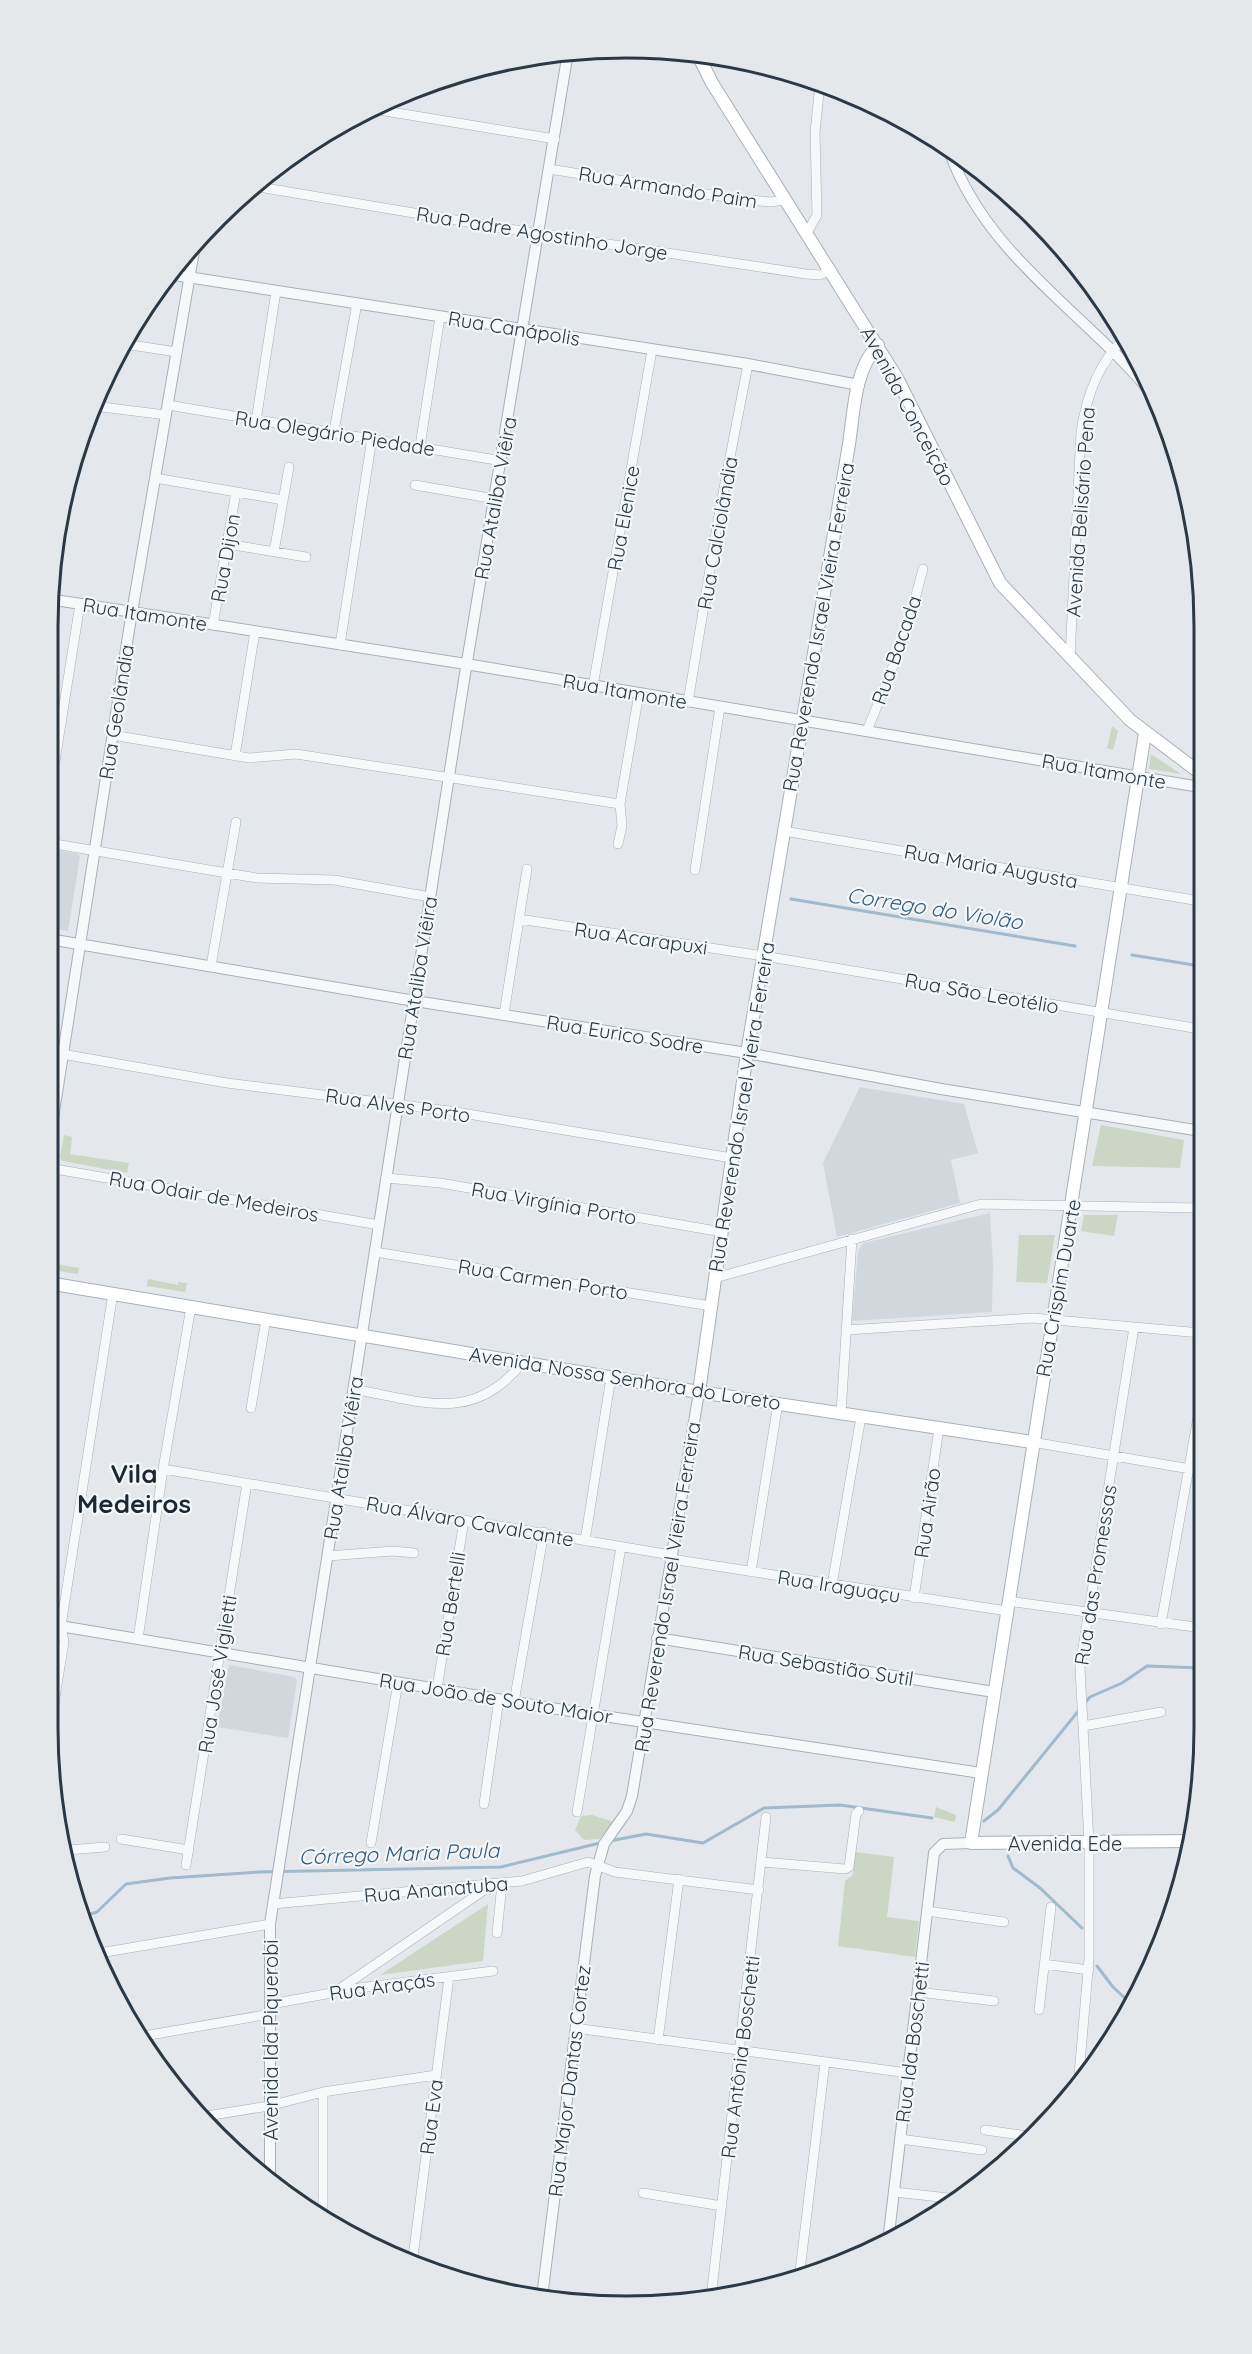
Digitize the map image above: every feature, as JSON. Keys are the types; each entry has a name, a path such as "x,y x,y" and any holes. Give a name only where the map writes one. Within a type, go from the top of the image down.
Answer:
{"main road":[{"name":"Avenida Conceição","path":"702,63 712,83 897,378 996,576 1070,658 1145,734 1193,767"},
{"name":"Rua Reverendo Israel Vieira Ferreira","path":"699,1392 747,1053 802,719 860,384 865,362 878,345"},
{"name":"Avenida Conceição","path":"1145,734 1155,749 1193,775"},
{"name":"Rua Crispim Duarte","path":"971,1843 1051,1318 1073,1206 1145,734"},
{"name":"Avenida Nossa Senhora do Loreto","path":"59,1285 699,1392 1032,1442"},
{"name":"Avenida Ede","path":"971,1843 1089,1844 1182,1841"}],"street":[{"name":"Rua Ataliba Viêira","path":"273,1904 466,664 524,330 567,62"},
{"path":"807,233 815,220 818,207 815,132 819,93"},
{"path":"388,111 555,139"},
{"path":"955,164 964,185 992,229 1046,288 1113,350 1135,375"},
{"name":"Rua Armando Paim","path":"549,169 731,198 770,202 786,200"},
{"name":"Rua Padre Agostinho Jorge","path":"266,188 806,274 820,275 831,270"},
{"name":"Rua Geolândia","path":"59,1070 132,612 193,260"},
{"name":"Rua Canápolis","path":"180,276 748,364 860,384"},
{"path":"256,421 276,291"},
{"path":"334,432 357,303"},
{"path":"420,447 440,316"},
{"path":"133,345 177,352"},
{"name":"Avenida Belisário Pena","path":"1070,658 1081,432 1090,389 1118,345"},
{"name":"Rua Elenice","path":"593,686 652,350"},
{"name":"Rua Calciolândia","path":"688,702 720,509 748,364"},
{"name":"Rua Olegário Piedade","path":"103,406 167,410 256,421 372,438 502,461"},
{"path":"340,645 372,438"},
{"path":"274,552 289,466"},
{"path":"155,478 283,500"},
{"path":"416,485 495,499"},
{"name":"Rua Dijon","path":"213,625 236,492"},
{"path":"227,544 306,557"},
{"name":"Rua Bacada","path":"867,731 904,636 923,569"},
{"name":"Rua Itamonte","path":"60,601 466,664 1193,786"},
{"path":"59,736 80,604"},
{"path":"236,756 255,632"},
{"path":"618,844 622,826 620,804 639,693"},
{"path":"695,870 720,707"},
{"path":"112,735 236,756 263,758 285,753 296,754 449,780 620,804"},
{"path":"211,966 236,822"},
{"name":"Rua Maria Augusta","path":"783,831 1193,900"},
{"path":"59,845 267,879 334,880 430,897"},
{"path":"504,1014 527,869"},
{"name":"Rua Acarapuxi","path":"519,919 764,956"},
{"name":"Rua Eurico Sodre","path":"59,941 415,1001 747,1053 937,1088 1193,1130"},
{"name":"Rua São Leotélio","path":"764,956 1193,1028"},
{"name":"Rua Alves Porto","path":"62,1054 227,1083 396,1104 732,1158"},
{"name":"Rua Odair de Medeiros","path":"59,1170 380,1225"},
{"name":"Rua Virgínia Porto","path":"386,1178 440,1183 722,1232"},
{"path":"715,1278 981,1204 1193,1208"},
{"path":"841,1413 852,1239"},
{"name":"Rua Carmen Porto","path":"375,1252 711,1306"},
{"path":"59,1673 64,1642 61,1626 112,1293"},
{"path":"138,1640 163,1468 191,1307"},
{"path":"846,1330 1051,1318 1193,1333"},
{"path":"251,1408 266,1319"},
{"name":"Rua das Promessas","path":"1080,2068 1089,1970 1089,1844 1080,1667 1134,1327"},
{"path":"354,1389 457,1405 495,1388 523,1362"},
{"path":"585,1540 611,1377"},
{"name":"Rua Reverendo Israel Vieira Ferreira","path":"598,1865 604,1844 625,1815 632,1796 699,1392"},
{"path":"751,1572 778,1403"},
{"path":"832,1585 861,1417"},
{"name":"Rua Airão","path":"915,1598 939,1428"},
{"name":"Avenida Nossa Senhora do Loreto","path":"1032,1442 1193,1469"},
{"path":"1161,1624 1193,1445"},
{"name":"Rua Álvaro Cavalcante","path":"163,1468 544,1532 671,1557"},
{"name":"Rua José Viglietti","path":"186,1865 247,1483"},
{"name":"Rua Bertelli","path":"436,1689 464,1520"},
{"path":"514,1702 544,1532"},
{"path":"577,1812 621,1546"},
{"path":"328,1556 393,1551 414,1553"},
{"name":"Rua Iraguaçu","path":"671,1557 915,1598 1088,1611 1193,1627"},
{"name":"Rua João de Souto Maior","path":"61,1626 514,1702 981,1773"},
{"name":"Rua Sebastião Sutil","path":"657,1638 994,1692"},
{"path":"371,1843 398,1682"},
{"path":"484,1804 500,1699"},
{"path":"1083,1726 1161,1712"},
{"path":"762,1862 842,1869 849,1867 856,1814 859,1811"},
{"name":"Rua Antônia Boschetti","path":"712,2289 766,1816"},
{"path":"121,1839 189,1850"},
{"name":"Avenida Ede","path":"940,1845 971,1843"},
{"name":"Rua Ida Boschetti","path":"889,2230 934,1853 940,1845"},
{"path":"72,1850 105,1847"},
{"name":"Rua Ananatuba","path":"273,1904 497,1884 544,1876 578,1864 598,1865"},
{"path":"598,1865 615,1872 759,1890"},
{"name":"Rua Major Dantas Cortez","path":"543,2290 575,2028 598,1865"},
{"path":"658,2040 679,1879"},
{"path":"497,1884 497,1933"},
{"path":"334,1992 497,1884"},
{"name":"Avenida Ida Piquerobi","path":"269,2168 270,1924 273,1904"},
{"path":"1039,2010 1051,1907"},
{"path":"927,1911 1004,1922"},
{"path":"105,1952 270,1924"},
{"path":"1044,1964 1089,1970"},
{"name":"Rua Araçás","path":"149,2035 271,2009 334,1992 493,1971"},
{"name":"Rua Eva","path":"414,2254 449,1977"},
{"path":"918,1992 994,2001"},
{"path":"575,2028 908,2073"},
{"path":"800,2267 825,2062"},
{"path":"212,2115 269,2106 323,2092 436,2075"},
{"path":"323,2092 323,2207"},
{"path":"985,2130 1021,2135"},
{"path":"900,2139 982,2150"},
{"path":"894,2192 944,2197"},
{"path":"643,2193 722,2206"}],"shaded area":[{"path":"59,851 79,854 80,857 68,931 59,930"},
{"path":"860,1087 964,1104 978,1153 951,1160 960,1203 837,1237 823,1163"},
{"path":"990,1213 993,1264 992,1312 852,1321 858,1251 863,1243"},
{"path":"229,1665 295,1677 297,1681 288,1738 217,1727"}],"green space":[{"path":"1112,726 1118,731 1113,750 1107,748"},
{"path":"1151,754 1181,774 1149,769"},
{"path":"1101,1125 1184,1140 1180,1168 1092,1166"},
{"path":"64,1135 72,1137 70,1154 129,1163 127,1173 63,1161 60,1158"},
{"path":"1084,1215 1118,1215 1114,1236 1081,1231"},
{"path":"1019,1235 1055,1235 1047,1283 1016,1282"},
{"path":"59,1265 79,1268 78,1274 59,1271"},
{"path":"148,1279 178,1285 178,1282 187,1283 185,1292 147,1286"},
{"path":"936,1807 956,1815 955,1822 934,1817"},
{"path":"592,1815 614,1822 599,1839 584,1840 575,1830 581,1816"},
{"path":"855,1852 894,1857 887,1917 919,1921 915,1957 838,1946 845,1881 853,1875"},
{"path":"488,1904 483,1961 380,1975"}],"waterway":[{"name":"Corrego do Violão","path":"791,899 1075,946"},
{"name":"Corrego do Violão","path":"1132,955 1193,965"},
{"name":"Córrego Maria Paula","path":"1084,1704 1090,1697 1122,1683 1147,1666 1193,1668"},
{"name":"Córrego Maria Paula","path":"984,1821 998,1810 1080,1709"},
{"name":"Córrego Maria Paula","path":"610,1841 646,1834 703,1843 764,1808 840,1805 932,1818"},
{"name":"Córrego Maria Paula","path":"90,1914 97,1912 126,1884 170,1878 259,1872 501,1867 600,1843"},
{"path":"1008,1856 1013,1868 1040,1888 1082,1928"},
{"path":"1097,1966 1125,1998"}],"district":[{"name":"Vila Medeiros","path":"134,1488"}]}
